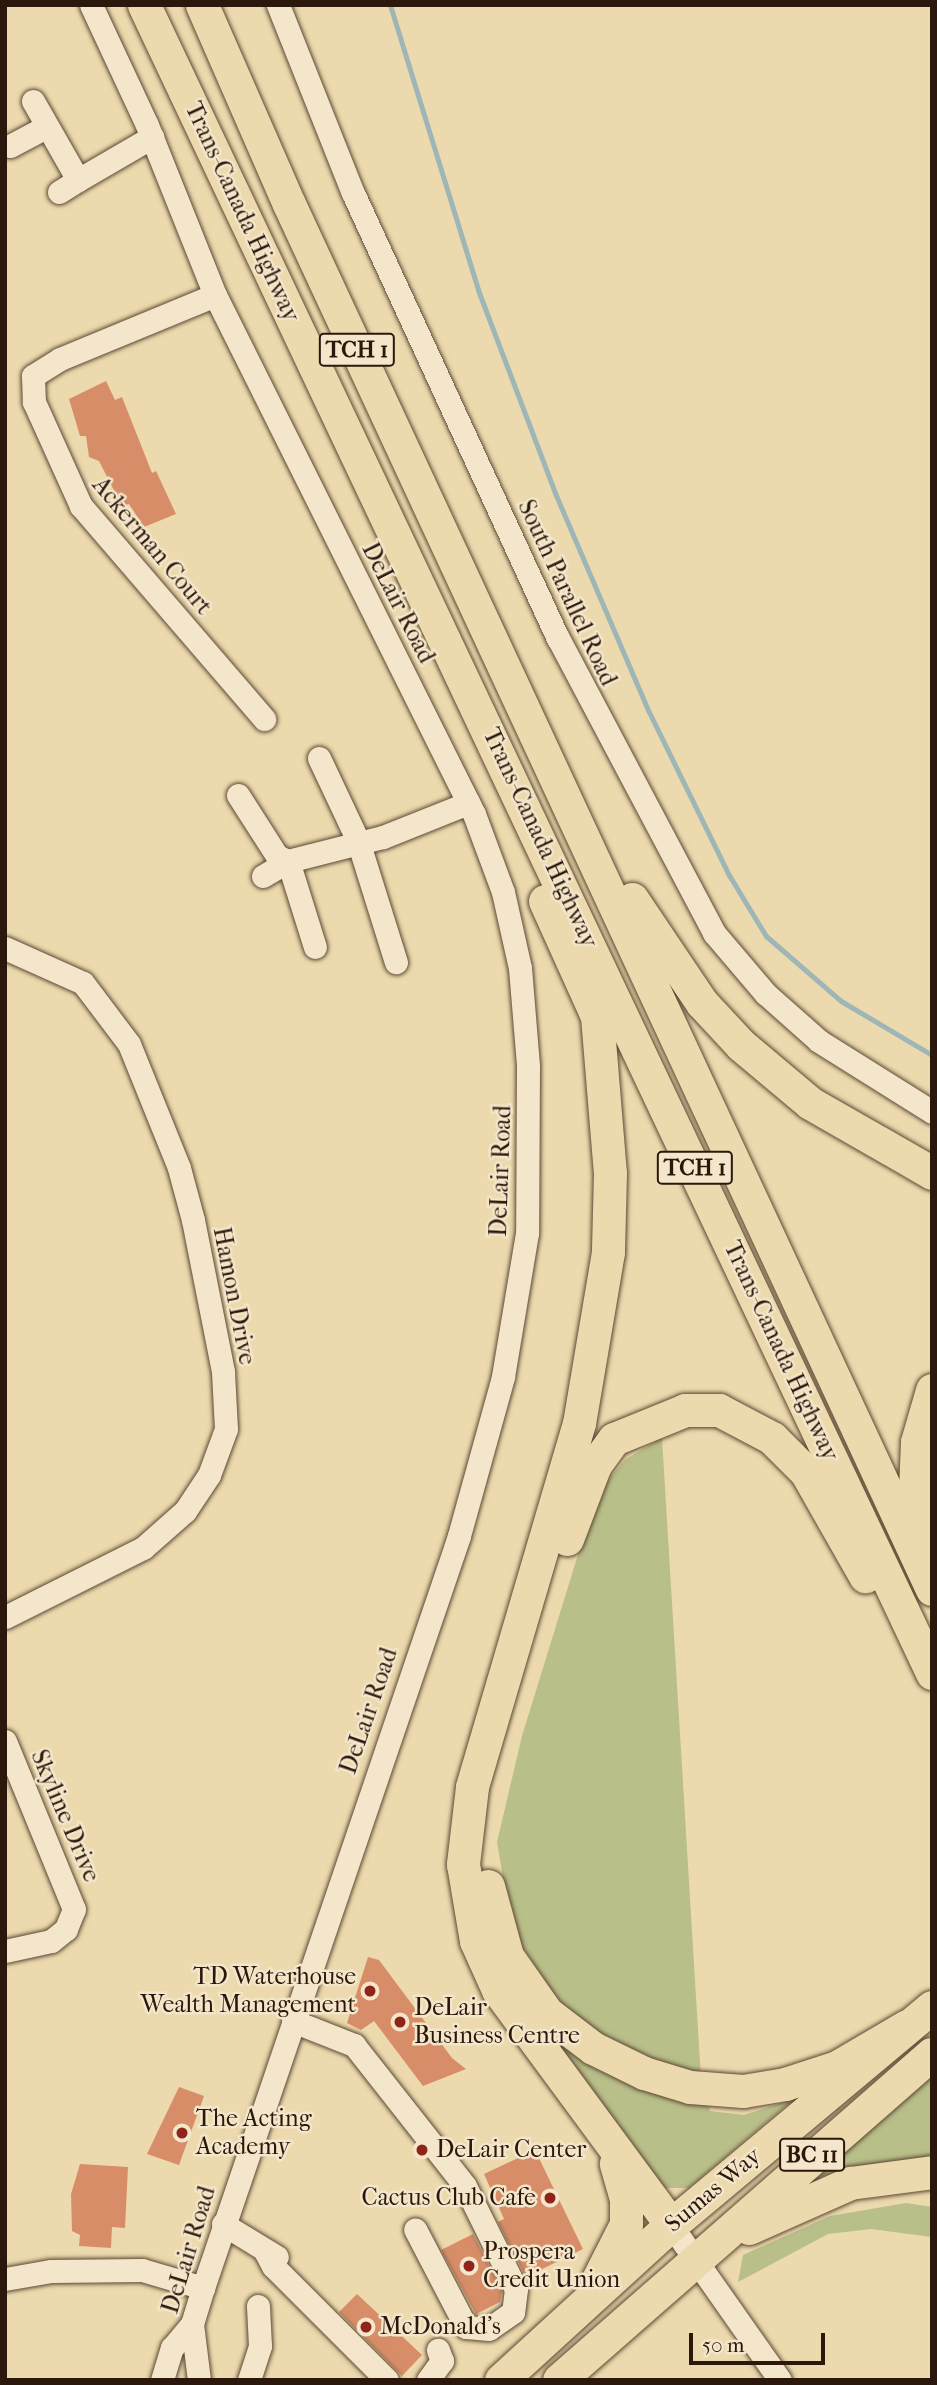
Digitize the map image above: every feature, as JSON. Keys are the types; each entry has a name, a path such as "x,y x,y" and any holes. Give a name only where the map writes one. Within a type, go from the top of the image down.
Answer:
{"highway":[{"name":"Trans-Canada Highway","path":"144,5 468,684 927,1663"},
{"name":"Trans-Canada Highway","path":"202,5 289,204 932,1589"},
{"path":"468,684 535,881 597,1017 610,1173 608,1252 579,1423 472,1787 463,1864 476,1941 498,1990 612,2151 671,2225"},
{"path":"517,691 631,897 702,1003 741,1045 810,1103 932,1173"},
{"path":"932,1390 917,1442 915,1489 932,1550"},
{"path":"919,2016 837,2067 785,2084 743,2091 703,2088 644,2073 593,2048 547,2014 507,1956 490,1908 485,1859 501,1755 580,1497 614,1439 639,1425 685,1410 719,1410 772,1438 807,1472 873,1591 927,1663"},
{"name":"Sumas Way","path":"501,2380 671,2225 919,2016"},
{"name":"Sumas Way","path":"559,2380 932,2054"},
{"path":"576,2313 626,2224 626,2199 612,2151"},
{"path":"704,2252 850,2183 932,2172"}],"street":[{"name":"DeLair Road","path":"91,5 152,137 215,296 468,803 503,892 520,968 531,1149 520,1296 459,1536 203,2288 192,2324 198,2380"},
{"name":"South Parallel Road","path":"278,5 353,193 558,638 714,933 766,995 819,1041 932,1112"},
{"path":"33,101 69,186 152,137"},
{"path":"10,146 45,127"},
{"name":"Ackerman Court","path":"215,296 60,359 33,376 34,402 81,506 264,719"},
{"path":"320,758 358,841 396,962"},
{"path":"238,795 277,856 288,861 316,947"},
{"path":"263,876 288,861 358,841 383,837 468,803"},
{"name":"Hamon Drive","path":"5,948 83,983 129,1044 166,1131 193,1220 223,1372 226,1429 209,1475 185,1511 143,1548 5,1617"},
{"name":"Skyline Drive","path":"5,1741 74,1909 66,1929 51,1941 5,1951"},
{"path":"293,2021 354,2045 472,2201 517,2298 513,2312 489,2329 473,2331 460,2320 415,2230"},
{"path":"223,2224 301,2278 306,2298 387,2380"},
{"path":"671,2225 704,2252 780,2380"},
{"path":"5,2279 51,2272 142,2270 203,2288"},
{"path":"249,2380 260,2346 258,2306"},
{"path":"162,2380 173,2348 192,2324"},
{"path":"428,2380 442,2361 438,2350"}],"green space":[{"path":"662,1438 701,2079 710,2111 744,2115 794,2099 689,2188 663,2188 552,2045 546,1984 512,1930 497,1842 522,1736 597,1493 626,1459"},
{"path":"932,2076 932,2161 811,2177"},
{"path":"906,2203 932,2207 932,2237 871,2229 828,2234 738,2282 743,2255 830,2216"}],"building":[{"path":"106,381 115,400 122,397 152,473 156,471 176,514 144,527 129,504 122,506 99,461 89,457 86,436 80,436 69,399"},
{"name":"DeLair Business Centre","path":"368,1957 379,1960 452,2058 466,2069 423,2086 374,2021 361,2030 347,2023"},
{"path":"179,2087 204,2096 179,2165 147,2154"},
{"path":"535,2150 583,2249 526,2277 498,2222 504,2219 484,2174"},
{"path":"80,2164 128,2167 125,2228 112,2227 111,2248 79,2246 80,2235 72,2231 71,2194"},
{"path":"473,2234 502,2291 500,2302 476,2314 441,2250"},
{"name":"McDonald's","path":"357,2294 422,2355 402,2376 339,2312"}],"waterway":[{"path":"390,5 478,290 555,493 649,712 729,875 766,936 841,1001 932,1055"}],"place":[{"name":"TD Waterhouse Wealth Management","path":"370,1991"},
{"name":"DeLair Business Centre","path":"400,2022"},
{"name":"The Acting Academy","path":"182,2133"},
{"name":"DeLair Center","path":"422,2150"},
{"name":"Cactus Club Cafe","path":"550,2198"},
{"name":"Prospera Credit Union","path":"469,2266"},
{"name":"McDonald's","path":"366,2327"}]}
